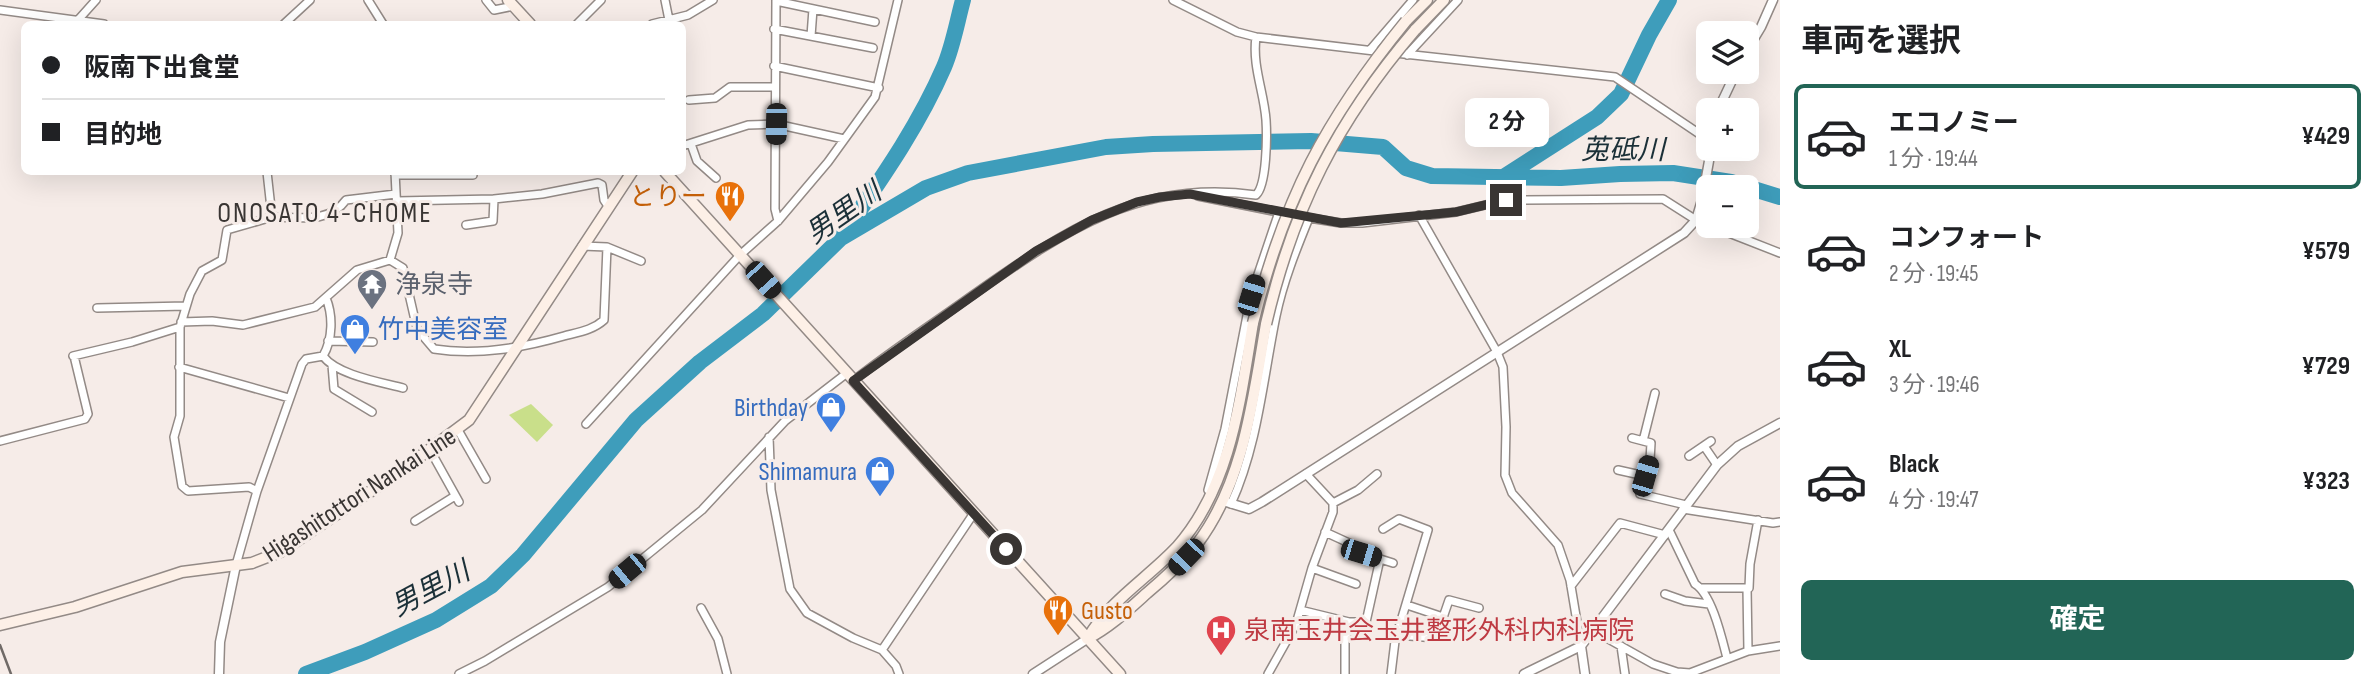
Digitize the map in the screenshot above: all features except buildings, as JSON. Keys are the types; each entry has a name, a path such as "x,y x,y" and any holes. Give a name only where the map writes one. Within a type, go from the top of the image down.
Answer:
{"main road":[{"path":"1087,639 1098,620 1189,533 1212,493 1228,450 1242,393 1254,323 1273,249 1310,162 1344,102 1406,22 1427,0"},
{"path":"1087,639 1106,629 1170,574 1227,503 1284,253 1325,158 1357,104 1385,65 1444,0"},
{"path":"511,3 527,21"},
{"name":"Higashitottori Nankai Line","path":"0,625 75,607 182,572 252,563 280,552 458,430 469,420 630,175"},
{"path":"668,175 1120,674"}],"street":[{"path":"78,20 96,0"},
{"path":"287,21 310,0"},
{"path":"370,0 381,21"},
{"path":"486,0 495,10 511,3"},
{"path":"580,21 601,0"},
{"path":"665,0 669,20"},
{"path":"665,21 688,15 712,0"},
{"path":"586,424 744,258 828,162 879,88 898,0"},
{"path":"1173,0 1237,32 1256,37 1615,77 1696,130"},
{"path":"1370,50 1413,0"},
{"path":"1407,55 1458,0"},
{"path":"778,221 775,209 776,1 875,22"},
{"path":"1759,30 1775,4"},
{"path":"811,36 813,9"},
{"path":"0,10 84,21"},
{"path":"774,29 873,48"},
{"path":"459,674 608,587 702,510 785,421 848,374 1036,251 1071,230 1137,202 1213,191 1256,195 1261,191 1264,176 1266,120 1254,51 1256,37"},
{"path":"774,66 879,88"},
{"path":"689,100 715,98 730,87 775,87"},
{"path":"716,178 697,161 687,145 748,125 776,124 844,139"},
{"path":"267,175 272,216"},
{"path":"390,260 398,233 395,175"},
{"path":"448,175 474,176"},
{"path":"257,491 249,487 188,491 182,486 174,437 180,416 181,324 202,271 222,260 227,230 272,216 313,218 330,214 340,209 346,200 494,199 542,194 597,183 602,185 604,200 608,206"},
{"path":"1190,194 1341,223 1456,212 1506,200 1663,199 1696,220 1684,233 1249,509 1227,503 1249,455 1276,315 1309,218"},
{"path":"467,225 493,221 494,199"},
{"path":"1201,511 1225,429 1251,295 1279,212"},
{"path":"1419,215 1503,367 1505,475 1511,493 1558,545 1571,586 1585,674"},
{"path":"1742,238 1780,253"},
{"path":"582,246 607,247 641,261"},
{"path":"390,260 402,268 417,329 434,349 456,353 514,348 596,327 604,320 607,247"},
{"path":"0,441 85,419 88,414 72,356 132,342 181,324 212,321 243,325 315,307 357,270 390,260"},
{"path":"323,356 332,314 326,298"},
{"path":"97,308 186,306"},
{"path":"328,341 373,342"},
{"path":"323,356 332,365 365,379 403,388"},
{"path":"219,674 220,642 236,565 257,491 289,398 306,359 323,356"},
{"path":"332,365 334,389 372,412"},
{"path":"179,366 289,398"},
{"path":"1643,441 1656,393"},
{"path":"1524,674 1581,646 1717,465 1738,446 1780,423"},
{"path":"458,430 486,479"},
{"path":"769,437 771,490 790,589 807,612 853,638 882,650 896,666 899,674"},
{"path":"1632,438 1651,443 1650,460 1640,494 1684,507 1780,522"},
{"path":"1689,456 1708,443 1717,465"},
{"path":"415,521 457,499 430,450"},
{"path":"1618,470 1645,476"},
{"path":"1268,674 1286,645 1333,512 1333,503 1306,474"},
{"path":"1333,503 1359,490 1377,474"},
{"path":"882,650 974,513"},
{"path":"1383,529 1399,519 1428,530 1397,635 1391,674"},
{"path":"1571,586 1620,523 1667,533 1695,584 1702,588 1749,588 1750,564 1758,520"},
{"path":"1325,532 1349,543 1361,553 1393,563"},
{"path":"1300,610 1349,622 1366,622 1380,559"},
{"path":"1312,568 1356,584"},
{"path":"1702,588 1717,622 1727,658"},
{"path":"1746,588 1748,651"},
{"path":"1665,594 1685,601 1709,604"},
{"path":"1397,635 1436,638 1449,600 1479,608"},
{"path":"1406,606 1443,617"},
{"path":"701,608 718,639 727,674"},
{"path":"1345,674 1345,642 1349,622"},
{"path":"1594,631 1653,664 1677,673 1689,673 1748,651 1780,646"},
{"path":"1033,674 1087,639"},
{"path":"1621,646 1625,674"},
{"path":"1653,664 1654,674"}],"green space":[{"path":"531,404 553,425 537,442 509,415"}],"waterway":[{"path":"844,233 923,111 950,51 963,0"},
{"name":"莵砥川","path":"1505,176 1597,117 1621,94 1669,0"},
{"name":"男里川","path":"306,674 365,652 436,620 491,586 523,555 636,420 700,362 763,314 841,238 926,188 968,173 1106,147 1311,141 1383,147 1406,168 1432,176 1561,178 1673,173 1731,182 1780,197"}],"railway":[{"path":"0,645 11,674"}],"place":[{"name":"とりー","path":"730,223"},
{"name":"浄泉寺","path":"372,311"},
{"name":"竹中美容室","path":"355,356"},
{"name":"Birthday","path":"831,434"},
{"name":"Shimamura","path":"880,498"},
{"name":"Gusto","path":"1058,637"},
{"name":"泉南玉井会玉井整形外科内科病院","path":"1221,657"}],"district":[{"name":"ONOSATO 4-CHOME","path":"325,212"}],"route":[{"path":"1006,549 853,381 1036,251 1071,230 1137,202 1190,194 1309,218 1363,223 1456,212 1506,200"}]}
